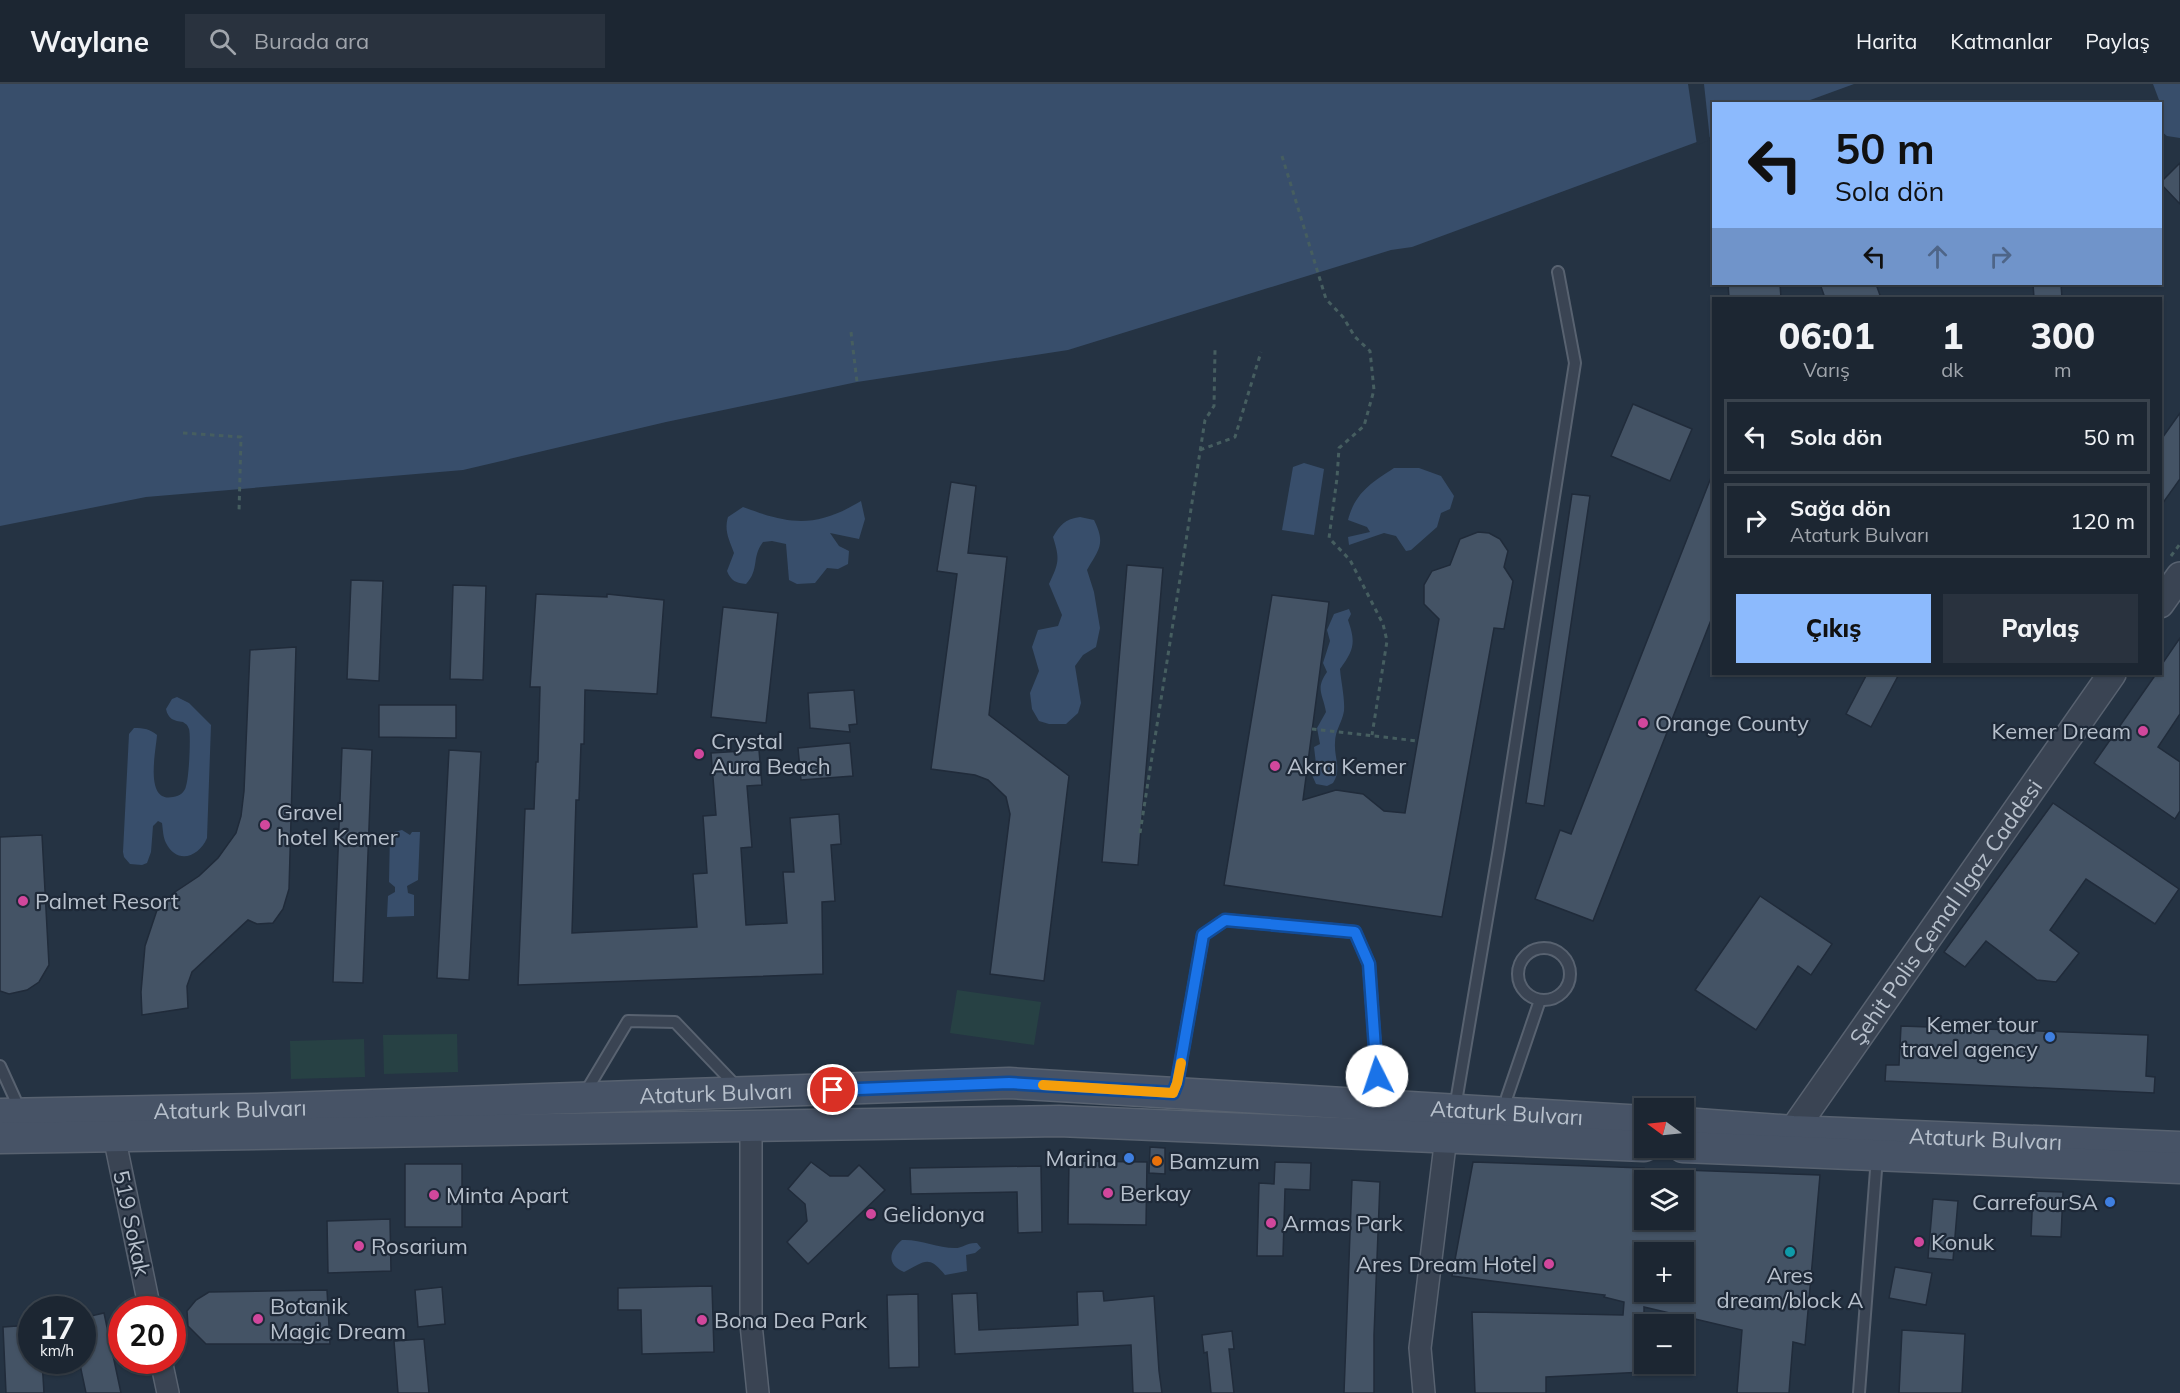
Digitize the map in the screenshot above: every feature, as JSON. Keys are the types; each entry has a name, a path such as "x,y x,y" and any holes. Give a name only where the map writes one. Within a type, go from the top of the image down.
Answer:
{"main road":[{"name":"Ataturk Bulvarı","path":"11,1113 257,1109 1009,1083 1634,1120"},
{"name":"Ataturk Bulvarı","path":"0,1138 1059,1121 1634,1146"},
{"name":"Ataturk Bulvarı","path":"1694,1125 1878,1155 2180,1168"},
{"name":"Ataturk Bulvarı","path":"1694,1146 1786,1141 2180,1147"}],"street":[{"path":"2162,601 2180,576"},
{"name":"Şehit Polis Çemal Ilgaz Caddesi","path":"1786,1141 2111,675"},
{"path":"751,1126 751,1323 758,1393"},
{"name":"519 Sokak","path":"114,1136 147,1296"},
{"path":"1424,1393 1420,1348 1446,1137"},
{"path":"164,1374 168,1393"}],"lane":[{"path":"1455,1108 1498,859 1575,363 1558,272"},
{"path":"1173,1093 1177,1083 1203,935 1225,920 1355,932 1369,964 1377,1076 1394,1105"},
{"path":"1552,948 1560,952 1567,960 1571,972 1570,980 1568,987 1560,995 1551,1000 1540,1000 1525,992 1520,984 1518,970 1522,960 1532,950 1552,948"},
{"path":"1505,1111 1507,1097 1540,1000"},
{"path":"582,1098 628,1021 675,1022 743,1093"},
{"path":"0,1066 11,1113"},
{"path":"1859,1393 1878,1155"}],"path":[{"path":"1282,156 1326,299 1343,317 1355,337 1370,351 1374,390 1364,426 1339,448 1329,538 1350,560 1383,624 1387,641 1372,735"},
{"path":"851,332 857,382"},
{"path":"1140,833 1205,420 1214,406 1215,350"},
{"path":"1200,450 1235,437 1261,352"},
{"path":"183,433 241,437 239,512"},
{"path":"1312,729 1418,741"}],"green space":[{"path":"957,990 1041,1002 1034,1045 950,1033"},
{"path":"457,1034 458,1072 384,1074 383,1035"},
{"path":"364,1039 365,1077 291,1079 290,1041"}],"water":[{"path":"0,84 1854,84 1805,102 1712,102 1712,136 1412,247 1391,250 1068,350 857,382 666,422 463,470 146,497 0,526"},
{"path":"2153,84 2180,84 2180,138 2167,136 2162,132 2162,102"},
{"path":"1304,463 1324,469 1314,535 1282,530 1293,467"},
{"path":"1394,468 1419,468 1441,476 1454,496 1450,509 1441,513 1437,527 1411,550 1406,551 1396,536 1384,533 1349,545 1348,537 1370,532 1367,527 1348,520 1355,503 1371,484"},
{"path":"861,501 865,519 859,539 830,533 839,546 849,551 848,564 838,569 827,568 815,583 797,584 789,580 786,544 772,541 763,542 759,548 753,573 746,584 734,581 730,577 727,571 734,553 728,535 727,522 728,517 743,507 775,517 803,521 830,516"},
{"path":"1080,517 1094,520 1100,535 1100,546 1087,570 1094,592 1100,628 1096,647 1083,655 1075,666 1081,703 1078,713 1066,724 1049,724 1039,721 1032,709 1030,693 1039,671 1032,647 1038,630 1058,626 1062,615 1049,584 1057,561 1053,537 1064,523"},
{"path":"1349,609 1351,614 1348,620 1353,641 1351,651 1340,669 1344,706 1335,738 1337,773 1333,783 1327,786 1316,784 1312,775 1316,764 1314,747 1320,744 1317,728 1326,712 1321,683 1327,672 1323,663 1330,641 1327,630 1334,614"},
{"path":"177,697 189,703 211,725 207,838 199,850 193,854 182,856 176,854 166,843 162,823 158,821 153,826 151,852 147,863 130,864 123,852 129,734 134,728 138,728 149,730 157,735 154,774 158,792 164,797 178,796 182,793 188,775 189,729 183,722 170,717 166,709 172,699"},
{"path":"402,830 410,835 412,832 420,832 418,880 407,886 408,893 414,895 414,916 387,917 388,896 395,892 395,887 389,882 390,833"},
{"path":"902,1240 955,1248 977,1243 981,1248 975,1253 966,1255 967,1271 945,1275 934,1264 926,1262 904,1272 894,1265 891,1257 894,1249"}],"pier":[{"path":"1688,84 1704,84 1710,140 1697,145"}],"building":[{"path":"2180,163 2180,204 2162,185 2162,181"},
{"path":"1728,285 1780,285 1781,297 1729,297"},
{"path":"1820,285 1876,285 1881,297 1825,297"},
{"path":"2033,285 2061,285 2062,297 2034,297"},
{"path":"1633,404 1692,429 1670,481 1611,456"},
{"path":"2180,413 2180,479 2162,504 2162,438"},
{"name":"Orange County","path":"1712,475 1712,618 1593,921 1535,899 1560,830 1571,834"},
{"path":"951,482 976,486 968,553 1007,557 989,715 1069,776 1044,981 990,974 1010,814 1006,797 988,780 975,775 931,769 957,574 937,571"},
{"path":"1572,494 1590,496 1544,806 1526,803"},
{"name":"Akra Kemer","path":"1478,532 1489,533 1500,539 1508,551 1504,567 1513,581 1504,629 1494,628 1442,917 1224,885 1272,595 1329,602 1303,800 1336,790 1363,794 1384,811 1405,813 1439,619 1424,604 1424,585 1432,571 1450,565 1460,539"},
{"path":"1127,565 1163,568 1138,865 1102,862"},
{"path":"351,580 383,581 379,681 347,679"},
{"path":"453,585 486,586 483,680 450,679"},
{"path":"536,594 607,597 607,594 664,600 657,694 585,690 584,744 581,744 579,800 576,800 572,933 697,927 693,874 707,873 703,816 716,815 711,753 759,750 762,785 747,786 752,847 741,848 746,925 787,923 783,872 794,872 790,818 839,814 841,844 831,845 835,901 822,902 823,974 518,985 525,809 534,809 536,762 538,762 540,687 530,687"},
{"path":"723,607 778,613 766,723 711,717"},
{"name":"Kemer Dream","path":"2180,638 2180,714 2158,747 2180,762 2180,811 2175,819 2094,763 2155,675 2162,675 2162,664"},
{"name":"Gravel hotel Kemer","path":"296,647 289,889 283,909 273,923 257,924 248,920 192,972 187,986 188,1008 142,1015 141,992 145,946 157,910 175,892 199,876 218,858 236,833 244,791 250,650"},
{"path":"1866,675 1898,675 1871,727 1846,714"},
{"path":"854,690 857,724 849,725 850,732 810,728 808,693"},
{"path":"379,705 456,705 456,738 379,737"},
{"path":"850,743 853,776 801,780 798,748"},
{"path":"342,748 372,750 363,983 333,982"},
{"path":"449,750 481,752 469,980 437,978"},
{"path":"2053,803 2179,889 2155,924 2086,879 2050,930 2079,953 2056,982 2037,980 1986,941 1965,967 1944,952"},
{"name":"Palmet Resort","path":"42,835 49,965 39,982 27,990 9,994 0,991 0,837"},
{"path":"1760,896 1832,944 1811,975 1798,966 1756,1030 1695,990"},
{"path":"1901,1026 2148,1035 2146,1076 2155,1077 2154,1093 1885,1081 1886,1065 1899,1065"},
{"name":"Bamzum","path":"1150,1147 1165,1148 1165,1174 1149,1173"},
{"name":"Berkay","path":"1069,1161 1147,1162 1146,1225 1068,1224"},
{"path":"811,1162 830,1176 848,1176 859,1165 885,1190 808,1264 787,1242 807,1221 805,1204 788,1189"},
{"name":"Armas Park","path":"1275,1162 1311,1163 1310,1190 1285,1189 1283,1256 1257,1256 1259,1183 1274,1184"},
{"name":"Ares Dream Hotel","path":"1473,1162 1644,1168 1644,1170 1634,1170 1634,1230 1694,1230 1694,1170 1820,1175 1805,1345 1793,1342 1789,1393 1737,1393 1742,1330 1694,1319 1694,1314 1674,1314 1644,1307 1644,1314 1634,1314 1634,1373 1546,1377 1546,1393 1475,1393 1472,1312 1623,1315 1624,1302 1604,1297 1605,1295 1452,1276"},
{"name":"Minta Apart","path":"405,1164 462,1164 462,1227 405,1227"},
{"path":"1041,1166 1042,1232 1018,1233 1017,1192 911,1194 910,1168"},
{"path":"1352,1180 1380,1182 1374,1393 1344,1393"},
{"path":"2033,1191 2063,1192 2061,1237 2031,1236"},
{"path":"1933,1199 1958,1201 1953,1260 1928,1258"},
{"name":"Rosarium","path":"390,1219 391,1271 328,1273 327,1221"},
{"path":"1895,1267 1932,1273 1926,1305 1889,1298"},
{"name":"Bona Dea Park","path":"712,1286 714,1352 642,1354 641,1310 618,1310 618,1288"},
{"path":"442,1287 445,1324 418,1327 415,1290"},
{"name":"Botanik Magic Dream","path":"327,1290 330,1344 206,1344 188,1326 187,1311 196,1300 209,1292"},
{"path":"1103,1291 1104,1301 1154,1296 1162,1393 1133,1393 1131,1345 955,1354 952,1294 977,1293 979,1330 1078,1325 1077,1292"},
{"path":"918,1294 919,1367 889,1368 887,1295"},
{"path":"104,1313 108,1332 108,1374 117,1374 121,1393 86,1393 82,1374 96,1374 96,1315"},
{"path":"18,1326 18,1374 43,1374 44,1393 6,1393 3,1327"},
{"path":"1902,1330 1965,1334 1962,1393 1899,1393"},
{"path":"1232,1331 1234,1349 1229,1349 1234,1393 1211,1393 1207,1352 1204,1353 1202,1335"},
{"path":"424,1339 429,1393 398,1393 394,1341"}],"slow traffic":[{"path":"1043,1085 1173,1093 1181,1063"}],"place":[{"name":"Orange County","path":"1643,723"},
{"name":"Kemer Dream","path":"2143,731"},
{"name":"Crystal Aura Beach","path":"699,754"},
{"name":"Akra Kemer","path":"1275,766"},
{"name":"Gravel hotel Kemer","path":"265,825"},
{"name":"Palmet Resort","path":"23,901"},
{"name":"Kemer tour travel agency","path":"2050,1037"},
{"name":"Marina","path":"1129,1158"},
{"name":"Bamzum","path":"1157,1161"},
{"name":"Berkay","path":"1108,1193"},
{"name":"Minta Apart","path":"434,1195"},
{"name":"CarrefourSA","path":"2110,1202"},
{"name":"Gelidonya","path":"871,1214"},
{"name":"Armas Park","path":"1271,1223"},
{"name":"Konuk","path":"1919,1242"},
{"name":"Rosarium","path":"359,1246"},
{"name":"Ares dream/block A","path":"1790,1252"},
{"name":"Ares Dream Hotel","path":"1549,1264"},
{"name":"Botanik Magic Dream","path":"258,1319"},
{"name":"Bona Dea Park","path":"702,1320"}],"route":[{"path":"833,1090 1009,1083 1173,1093 1177,1083 1203,935 1225,920 1355,932 1369,964 1377,1076"}]}
